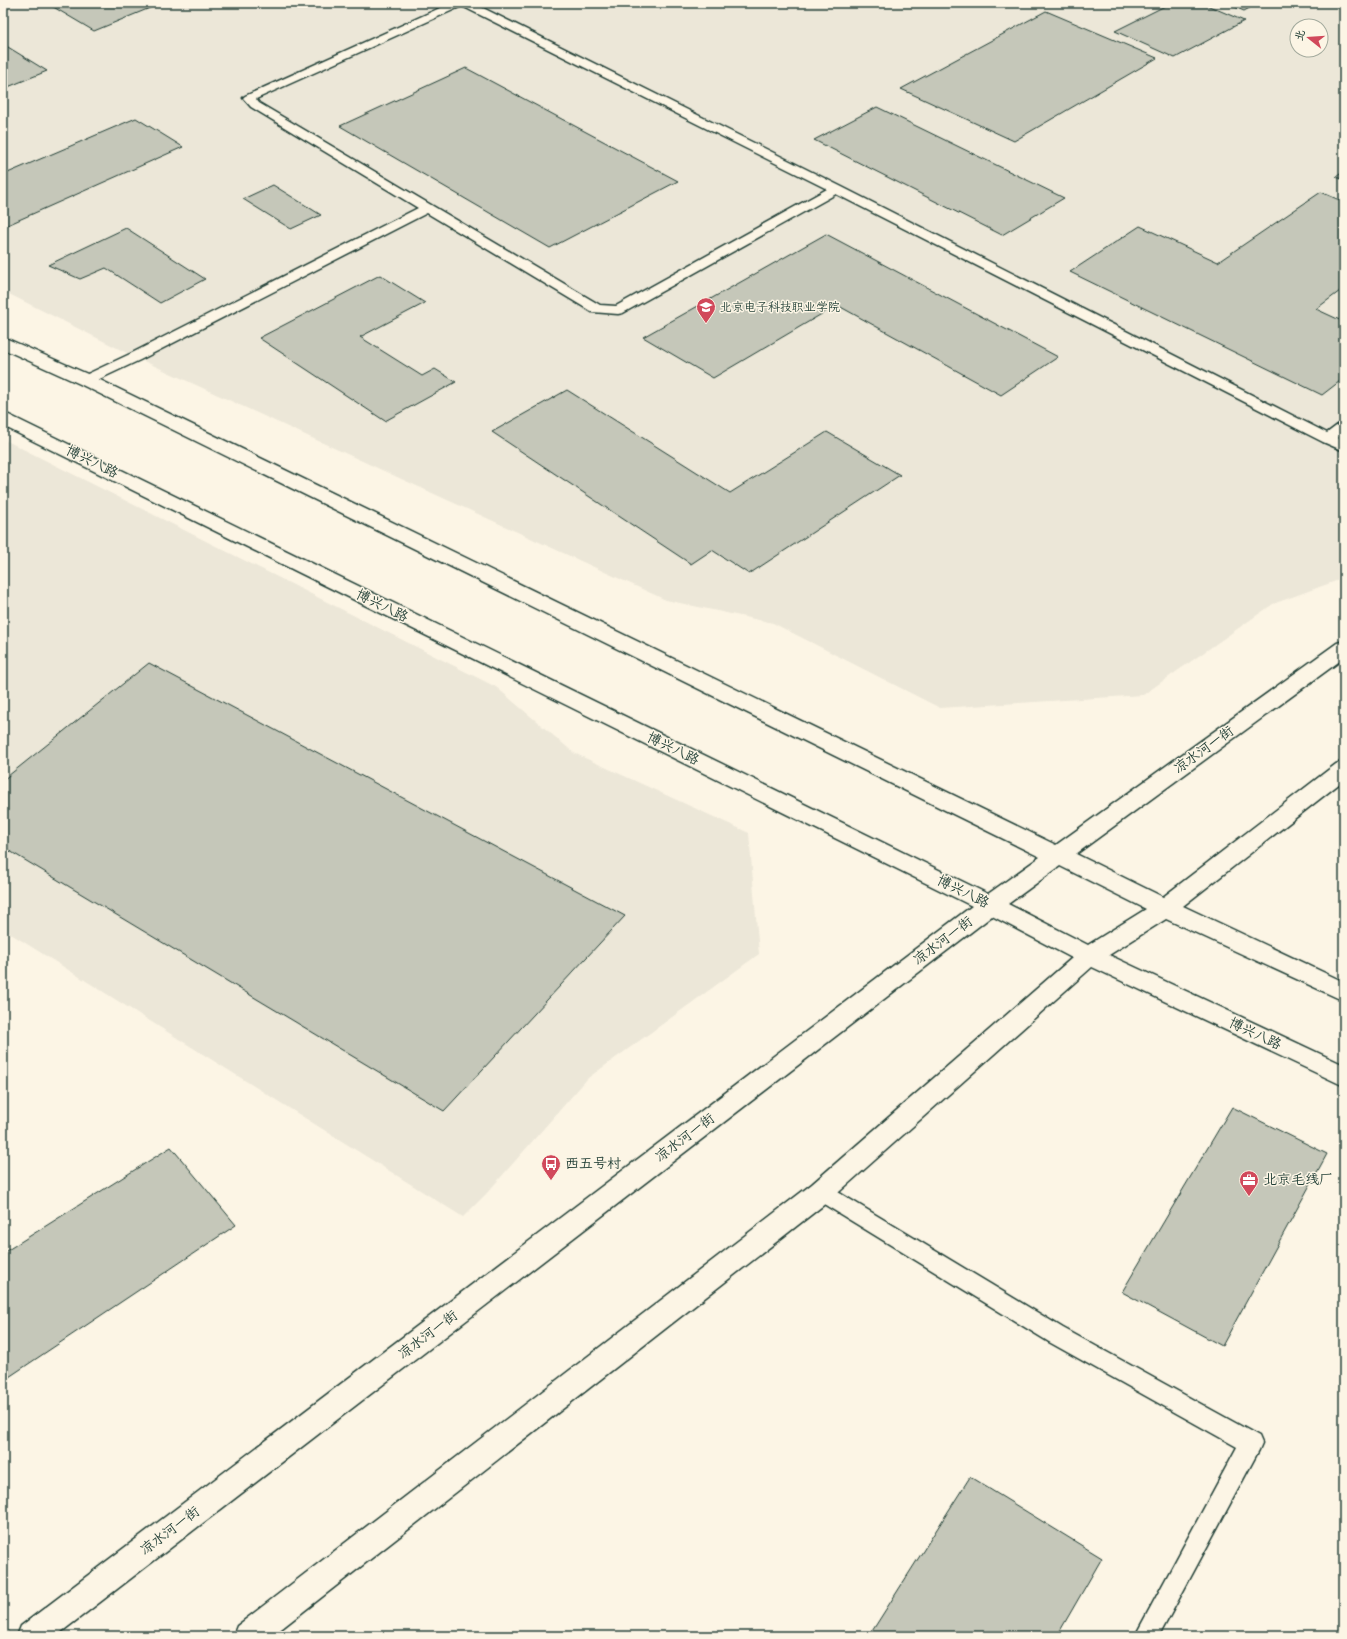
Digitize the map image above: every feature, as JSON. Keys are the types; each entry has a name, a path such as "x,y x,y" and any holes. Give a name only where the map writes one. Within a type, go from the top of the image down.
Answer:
{"main road":[{"path":"3,342 86,380 1058,857 1344,992"},
{"name":"博兴八路","path":"3,419 990,905 1089,956 1344,1076"},
{"name":"凉水河一街","path":"32,1636 990,905 1344,648"},
{"path":"248,1636 821,1192 1089,956 1165,908 1344,769"}],"lane":[{"path":"460,3 249,98 255,105 597,309 618,310 836,189"},
{"path":"464,3 836,189 1344,447"},
{"path":"86,380 135,357 427,208"},
{"path":"1328,439 1344,427"},
{"path":"821,1192 1056,1335 1251,1444 1147,1636"}],"shaded area":[{"name":"北京电子科技职业学院","path":"3,3 1344,3 1344,578 1273,604 1143,695 940,708 773,623 666,600 135,357 3,291"},
{"path":"3,439 496,687 574,753 749,833 759,954 588,1078 486,1194 463,1217 3,929"}],"building":[{"path":"55,3 162,3 94,31 50,5"},
{"path":"1171,3 1202,3 1244,21 1175,58 1115,31"},
{"path":"1225,3 1259,3 1244,11"},
{"path":"1046,11 1157,58 1014,141 901,89"},
{"path":"3,44 47,71 3,89"},
{"path":"466,68 678,181 550,248 340,126"},
{"path":"877,107 1064,198 1002,235 814,140"},
{"path":"136,118 183,147 3,227 3,175"},
{"path":"1344,171 1344,180 1336,177"},
{"path":"273,185 321,215 291,229 243,199"},
{"path":"1321,192 1344,202 1344,288 1316,309 1344,322 1344,378 1322,395 1070,272 1140,226 1218,262"},
{"path":"126,228 205,279 160,303 106,268 80,279 48,265"},
{"path":"826,234 1058,357 1001,395 837,305 713,378 643,337"},
{"path":"380,275 425,303 360,337 422,376 435,369 456,382 385,421 259,338"},
{"path":"567,390 730,493 827,432 900,475 749,574 712,550 691,564 492,432"},
{"path":"149,663 625,916 444,1111 3,847 3,780"},
{"path":"1232,1107 1327,1154 1222,1346 1122,1292"},
{"path":"171,1147 236,1225 3,1381 3,1253"},
{"path":"970,1477 1102,1558 1057,1636 869,1636"}],"place":[{"name":"北京电子科技职业学院","path":"706,324"},
{"name":"西五号村","path":"551,1181"},
{"name":"北京毛线厂","path":"1249,1197"}]}
